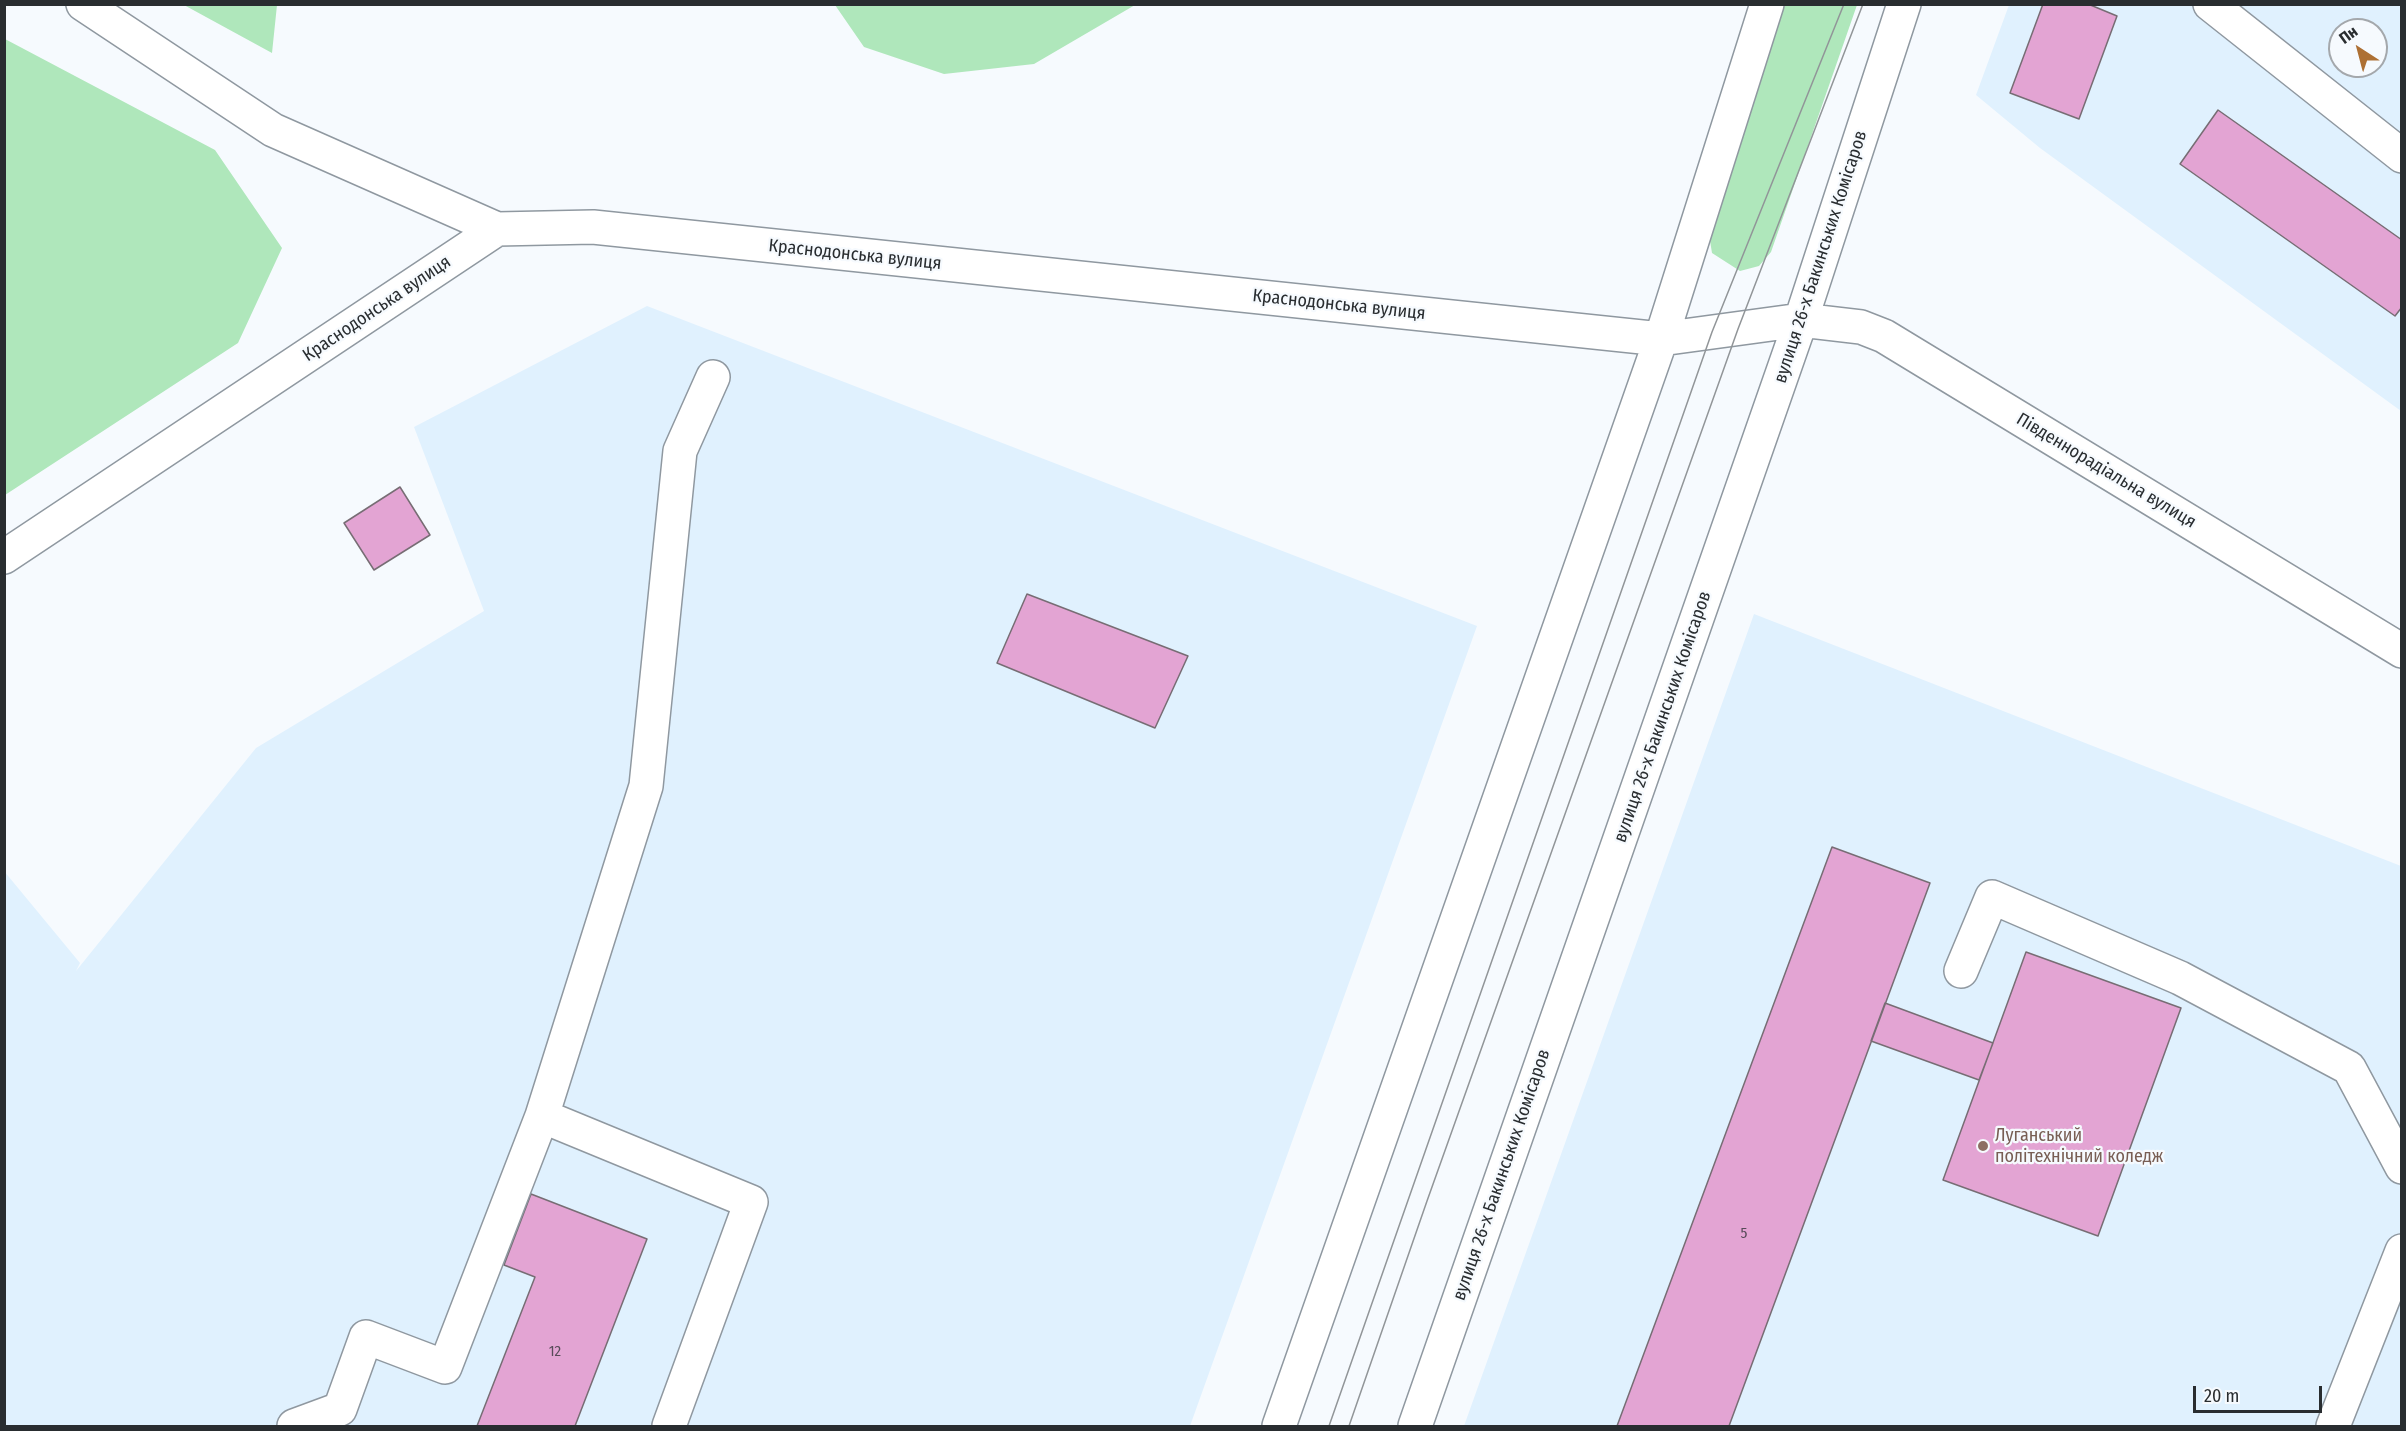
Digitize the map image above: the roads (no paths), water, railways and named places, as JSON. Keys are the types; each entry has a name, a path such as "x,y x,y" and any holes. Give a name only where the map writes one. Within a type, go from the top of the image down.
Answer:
{"street":[{"path":"82,4 273,130 496,229"},
{"path":"1279,1426 1661,339 1767,4"},
{"name":"вулиця 26-х Бакинських Комісаров","path":"1415,1426 1801,320 1904,4"},
{"path":"2210,4 2402,156"},
{"name":"Краснодонська вулиця","path":"4,557 496,229 593,227 1661,339 1801,320"},
{"name":"Південнорадіальна вулиця","path":"1801,320 1861,327 1884,336 2402,651"},
{"path":"294,1426 340,1409 366,1337 445,1367 542,1116 646,786 680,451 713,377"},
{"path":"1961,971 1992,897 2180,978 2349,1068 2402,1167"},
{"path":"542,1116 751,1202 669,1426"},
{"path":"2333,1426 2402,1251"}],"tram line":[{"path":"1329,1426 1712,332 1844,4"},
{"path":"1349,1426 1738,329 1863,4"}],"place":[{"name":"Луганський політехнічний коледж","path":"1983,1146"}]}
